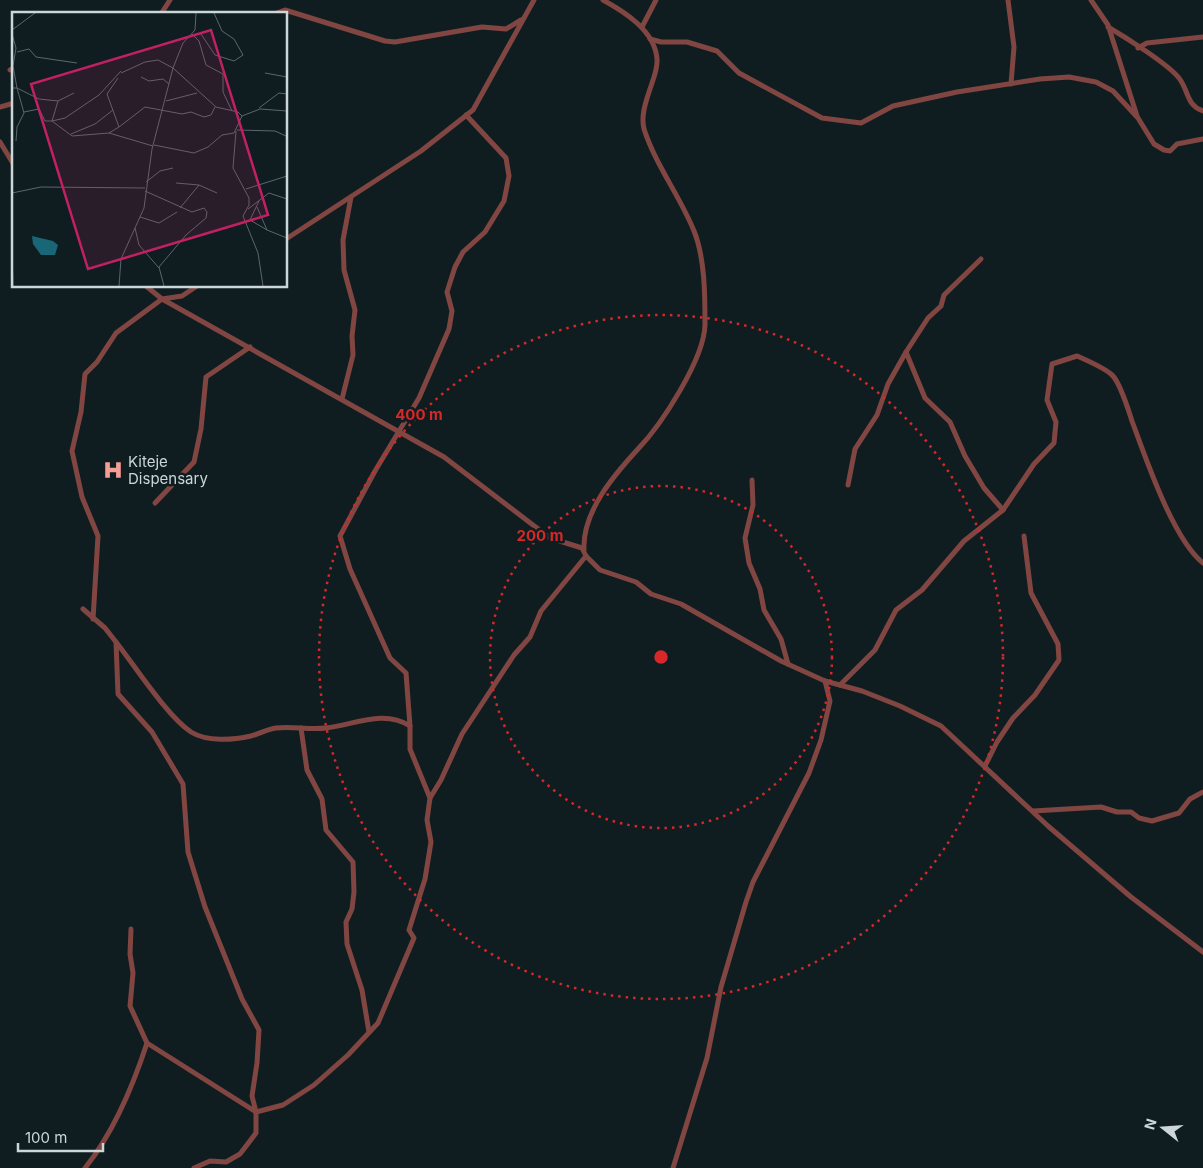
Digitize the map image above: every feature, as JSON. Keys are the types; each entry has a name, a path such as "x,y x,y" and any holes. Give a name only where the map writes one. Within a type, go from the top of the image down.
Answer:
{"street":[{"path":"162,12 170,0"},
{"path":"288,238 422,151 466,115 481,98 534,0"},
{"path":"603,0 642,27 656,51 657,61 644,107 644,128 660,166 695,232 702,273 704,338 697,358 678,394 646,439 601,495 585,530 584,550 586,556 600,570 639,583 652,594 680,604 788,664 825,681 900,706 941,726 1033,811 1131,897 1203,952"},
{"path":"642,27 656,0"},
{"path":"1008,0 1014,47 1011,84"},
{"path":"1091,0 1108,27 1138,118"},
{"path":"280,12 285,10 385,41 395,42 482,26 506,29 522,20"},
{"path":"1108,27 1133,42 1138,48 1178,77 1188,101 1194,108 1203,112"},
{"path":"1138,48 1147,43 1203,37"},
{"path":"649,38 661,42 687,42 717,52 739,73 822,118 861,123 893,106 957,92 1069,77 1096,82 1113,91 1138,118 1154,144 1164,150 1170,151 1177,144 1203,139"},
{"path":"430,798 410,749 406,673 390,658 350,569 340,536 419,398 449,329 452,311 447,292 455,267 463,252 478,240 500,211 508,189 509,176 506,158 466,115"},
{"path":"0,142 12,162"},
{"path":"342,399 353,355 352,336 355,310 344,270 343,240 351,196"},
{"path":"848,485 855,449 877,414 888,384 906,352 928,318 940,306 944,295 982,259"},
{"path":"148,288 162,299 444,457 550,538 584,550"},
{"path":"93,619 98,536 82,497 72,451 81,412 85,374 97,362 116,333 162,299 182,296 194,288"},
{"path":"154,503 194,462 201,429 206,377 226,361 250,347"},
{"path":"906,352 925,398 950,422 965,456 984,488 1003,510"},
{"path":"840,685 875,650 896,610 922,590 964,541 1003,510 1034,464 1054,443 1056,422 1047,400 1052,364 1077,356 1113,375 1125,402 1150,472 1175,525 1193,555 1203,563"},
{"path":"752,480 752,505 745,538 749,563 760,589 764,610 781,639 788,664"},
{"path":"985,766 1002,734 1035,695 1059,660 1058,644 1031,593 1024,536"},
{"path":"131,929 130,954 133,973 130,1006 147,1043 256,1112 283,1105 314,1085 348,1055 370,1032 378,1022 388,1003 414,938 409,930 426,879 431,842 427,820 430,798 441,780 462,734 514,656 530,636 541,611 586,556"},
{"path":"82,609 105,628 179,723 193,734 227,740 251,736 275,728 326,728 346,722 376,718 398,718 410,726"},
{"path":"116,642 118,694 152,732 183,784 188,852 202,898 242,999 259,1030 252,1096 256,1112 256,1133 240,1154 226,1162 210,1161 194,1168"},
{"path":"673,1168 707,1058 721,987 746,902 753,882 809,773 821,740 830,701 825,681"},
{"path":"301,728 307,770 322,799 326,830 353,862 354,892 352,909 346,922 347,944 362,990 370,1032"},
{"path":"1033,811 1101,807 1117,812 1131,812 1139,818 1152,821 1179,813 1190,799 1203,792"},
{"path":"86,1168 100,1150 136,1079 147,1043"}],"place":[{"name":"Kiteje Dispensary","path":"113,470"}]}
